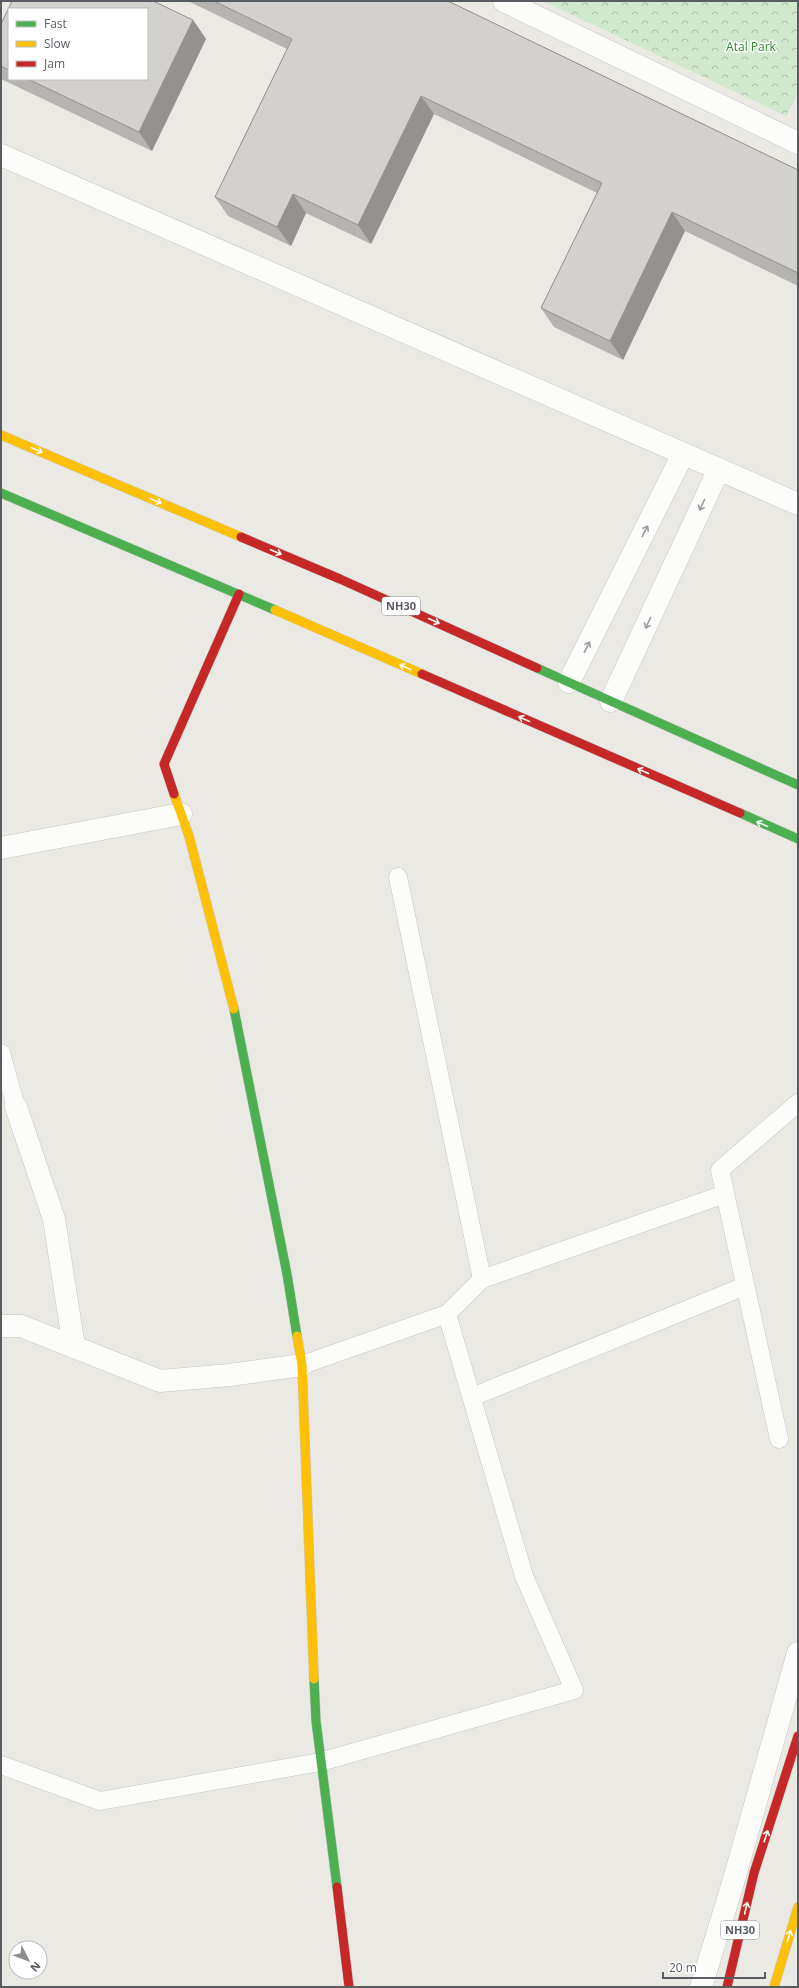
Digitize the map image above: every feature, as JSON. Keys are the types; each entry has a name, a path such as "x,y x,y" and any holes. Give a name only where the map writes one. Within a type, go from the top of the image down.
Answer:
{"main road":[{"name":"NH30","path":"1,435 340,579 798,785"},
{"path":"1,493 239,594 798,839"},
{"path":"239,594 164,764 189,836 237,1022 287,1274 302,1365 316,1721 349,1987"},
{"name":"NH30","path":"727,1987 754,1873 798,1736"},
{"path":"774,1987 798,1907"}],"street":[{"path":"504,1 797,141"},
{"path":"1,155 798,504"},
{"path":"569,682 683,454"},
{"path":"611,701 719,469"},
{"path":"1,848 181,814"},
{"path":"16,1107 54,1219 74,1347"},
{"path":"1,1326 21,1326 160,1381 230,1375 302,1365"},
{"path":"701,1987 733,1883 798,1654"}],"lane":[{"path":"398,877 482,1279"},
{"path":"1,1053 16,1107"},
{"path":"779,1439 720,1170 798,1103"},
{"path":"302,1365 448,1314 482,1279 725,1194"},
{"path":"472,1397 745,1286"},
{"path":"1,1765 100,1801 320,1762 574,1690 524,1576 448,1314"}],"green space":[{"name":"Atal Park","path":"543,1 798,1 798,92 786,116"}],"building":[{"path":"12,1 153,1 193,20 139,132 30,80 148,80 148,8 9,8"},
{"path":"214,1 448,1 798,170 798,273 672,212 610,341 541,308 602,183 421,96 358,225 293,194 277,227 215,197 292,39"},
{"path":"8,9 8,70 1,66 1,24"}],"traffic: fast":[{"path":"1,493 275,610"},
{"path":"537,668 798,785"},
{"path":"740,813 798,839"},
{"path":"234,1009 287,1274 297,1336"},
{"path":"314,1679 316,1721 337,1887"}],"traffic: slow":[{"path":"1,435 241,537"},
{"path":"275,610 422,674"},
{"path":"174,794 189,836 234,1009"},
{"path":"297,1336 302,1365 314,1679"},
{"path":"774,1987 798,1907"}],"traffic: jam":[{"path":"241,537 340,579 537,668"},
{"path":"174,794 164,764 239,594"},
{"path":"422,674 740,813"},
{"path":"727,1987 754,1873 798,1736"},
{"path":"337,1887 349,1987"}]}
